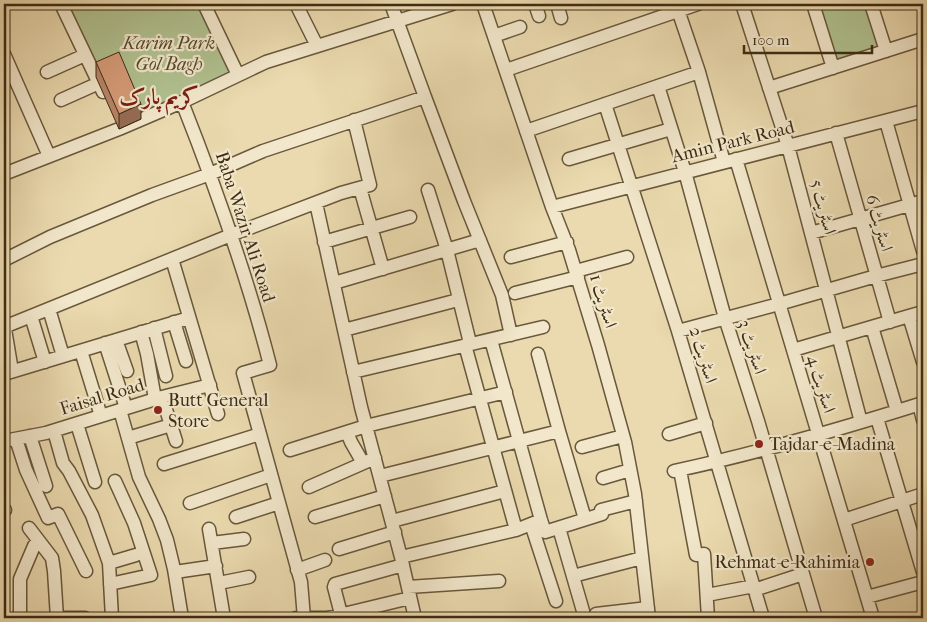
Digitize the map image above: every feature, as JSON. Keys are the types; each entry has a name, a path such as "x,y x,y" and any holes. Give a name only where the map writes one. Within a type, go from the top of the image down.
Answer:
{"street":[{"path":"61,4 107,101"},
{"path":"204,4 238,75"},
{"path":"296,4 317,46"},
{"path":"391,4 502,295 511,335"},
{"path":"4,174 49,156 117,124 182,102 266,62 452,4"},
{"name":"اسٹریٹ 1","path":"483,4 552,207 577,274 623,436 636,501 648,613"},
{"path":"557,4 562,18"},
{"path":"506,70 693,4"},
{"name":"اسٹریٹ 5","path":"742,4 788,146 861,422"},
{"path":"813,4 833,68"},
{"path":"871,4 886,51"},
{"name":"اسٹریٹ 4","path":"678,10 779,304 873,618"},
{"path":"494,36 520,27"},
{"path":"769,88 923,40"},
{"path":"4,54 49,156"},
{"path":"47,72 85,55"},
{"path":"526,131 699,72"},
{"path":"61,100 98,83"},
{"name":"اسٹریٹ 3","path":"658,86 685,172 725,318 816,618"},
{"path":"4,260 50,237 152,195 210,174 263,150 425,97"},
{"name":"Baba Wazir Ali Road","path":"182,102 210,174 231,236 270,364 243,373 260,434"},
{"name":"اسٹریٹ 2","path":"605,104 678,331 763,618"},
{"name":"Amin Park Road","path":"552,207 923,111"},
{"path":"4,327 341,193 370,185 354,120"},
{"path":"886,121 923,251"},
{"path":"569,159 671,128"},
{"name":"اسٹریٹ 6","path":"836,133 890,322"},
{"path":"360,188 383,269"},
{"path":"428,190 447,250 480,398 516,530"},
{"path":"811,232 923,201"},
{"path":"316,203 366,426 369,461"},
{"path":"324,242 410,217"},
{"path":"334,283 480,240"},
{"path":"511,257 566,242"},
{"path":"515,292 627,257"},
{"path":"172,260 218,414"},
{"path":"678,331 923,264"},
{"path":"344,330 458,300"},
{"path":"49,309 63,356"},
{"path":"793,350 923,312"},
{"path":"31,316 45,362"},
{"path":"909,316 922,357"},
{"path":"4,323 8,372 189,318"},
{"path":"174,322 186,361"},
{"path":"353,372 543,327"},
{"path":"154,328 166,376"},
{"path":"872,328 897,411"},
{"path":"141,332 159,398 176,441"},
{"path":"491,340 519,441 536,522 556,601"},
{"path":"111,342 127,372"},
{"path":"111,342 128,438 139,477 167,540 175,572 182,618"},
{"path":"81,351 101,416"},
{"path":"538,354 585,519"},
{"name":"Faisal Road","path":"10,440 54,431 159,398 210,385"},
{"path":"290,450 366,426 506,392"},
{"path":"708,618 704,554 696,554 677,471 766,449 877,418 921,403 923,420"},
{"path":"877,418 923,572"},
{"path":"669,434 706,423"},
{"path":"77,424 95,482"},
{"path":"128,438 171,425"},
{"path":"54,431 63,463 92,515 109,563 112,618"},
{"path":"380,476 559,431"},
{"path":"347,432 351,442 380,476 415,618"},
{"path":"164,464 260,434 301,582 304,618"},
{"path":"30,436 46,486"},
{"path":"582,448 623,436"},
{"path":"10,440 48,518 58,514 86,571"},
{"path":"309,487 369,461"},
{"path":"603,478 630,470"},
{"path":"190,503 271,475"},
{"path":"110,584 151,575 134,523 115,481"},
{"path":"339,549 393,526 505,491"},
{"path":"844,520 923,494"},
{"path":"315,517 385,496"},
{"path":"536,522 545,532 602,514 601,510 636,501"},
{"path":"236,517 279,504"},
{"path":"341,614 334,587 335,584 402,561 516,530 536,522"},
{"path":"29,528 52,558 56,618 85,618"},
{"path":"559,528 583,611"},
{"path":"209,529 224,618"},
{"path":"212,543 244,539"},
{"path":"20,618 20,578 38,540"},
{"path":"109,563 136,555"},
{"path":"573,576 642,558"},
{"path":"297,570 325,560"},
{"path":"175,572 216,566"},
{"path":"707,595 754,588 803,574"},
{"path":"219,583 249,577"},
{"path":"296,618 327,618 409,592 499,581"},
{"path":"867,597 923,582"},
{"path":"596,614 648,613"}],"green space":[{"name":"Karim Park Gol Bagh","path":"61,4 204,4 238,75 141,119 96,77"},
{"path":"813,4 871,4 886,51 833,68"}],"building":[{"path":"119,52 141,104 119,114 96,62"}],"place":[{"name":"Butt General Store","path":"158,410"},
{"name":"Tajdar-e-Madina","path":"759,444"},
{"name":"Rehmat-e-Rahimia","path":"870,562"}],"district":[{"name":"کریم پارک","path":"159,97"}]}
